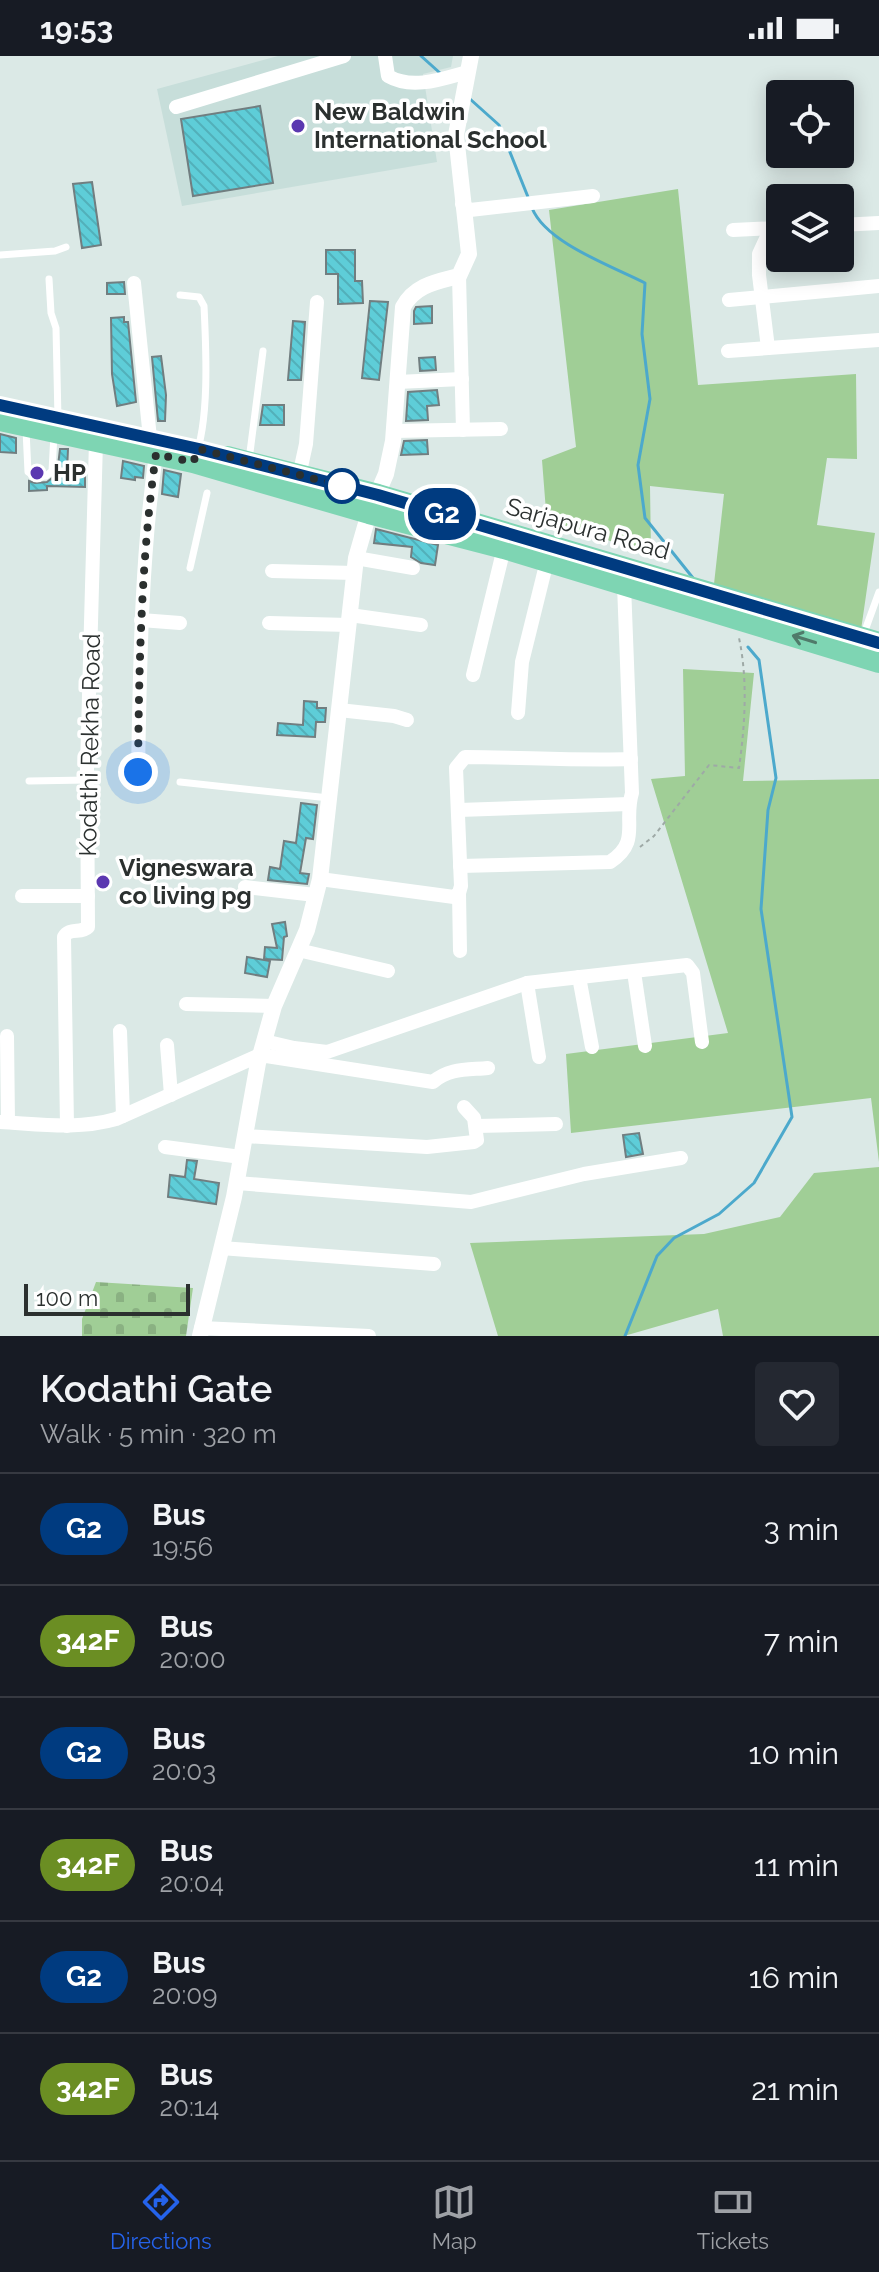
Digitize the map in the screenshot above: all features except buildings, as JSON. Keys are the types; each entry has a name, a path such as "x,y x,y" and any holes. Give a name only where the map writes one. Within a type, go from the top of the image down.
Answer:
{"main road":[{"name":"Sarjapura Road","path":"0,405 96,441 153,446"},
{"name":"Sarjapura Road","path":"0,420 26,425 56,425 153,446 204,464 374,504 703,591 871,641"},
{"name":"Sarjapura Road","path":"204,464 248,462 299,476 504,548 879,662"}],"street":[{"path":"176,107 344,56"},
{"path":"385,56 388,76 401,84 430,82 469,64"},
{"path":"463,430 459,276 469,254 456,135 469,64"},
{"path":"462,204 470,210 593,196"},
{"path":"854,224 879,223"},
{"path":"733,230 766,228"},
{"path":"766,243 759,254 768,348"},
{"path":"369,1336 200,1332 237,1183 262,1048 274,1006 307,930 317,887 356,566 386,474 393,431 403,307 410,295 423,286 459,276"},
{"path":"134,283 153,446 141,620 138,772"},
{"path":"729,300 879,286"},
{"path":"299,476 306,444 317,302"},
{"path":"728,351 879,340"},
{"path":"397,382 462,379"},
{"path":"393,431 501,429"},
{"name":"Kodathi Rekha Road","path":"67,1126 64,937 70,931 83,931 88,927 87,780 96,441"},
{"path":"473,675 504,548"},
{"path":"518,713 522,662 547,561"},
{"path":"272,571 356,566 413,568"},
{"path":"460,866 610,862 628,845 632,793 624,585"},
{"path":"141,620 180,623"},
{"path":"269,623 349,620 421,625"},
{"path":"339,710 407,720"},
{"path":"460,951 456,768 465,757 631,759"},
{"path":"459,810 629,804"},
{"path":"245,887 317,887 454,897 459,893"},
{"path":"22,896 88,896"},
{"path":"298,950 388,971"},
{"path":"7,1036 4,1122 67,1126 98,1124 123,1116 262,1048 327,1052 527,983 687,965 691,968 702,1042"},
{"path":"634,972 645,1046"},
{"path":"579,977 592,1047"},
{"path":"527,983 539,1057"},
{"path":"186,1004 274,1006"},
{"path":"120,1031 123,1116"},
{"path":"167,1045 171,1095"},
{"path":"262,1048 433,1082 452,1071 488,1068"},
{"path":"245,1136 427,1147 474,1142 477,1140 474,1118 464,1107"},
{"path":"476,1126 556,1124"},
{"path":"165,1147 241,1157"},
{"path":"237,1183 471,1202 584,1174 681,1158"},
{"path":"221,1248 434,1264"}],"lane":[{"path":"0,255 55,251 66,247"},
{"path":"26,425 27,470 35,477 46,476 52,471 56,425 56,328 51,313 49,279"},
{"path":"180,295 199,297 204,306 204,464"},
{"path":"248,462 263,351"},
{"path":"190,568 207,493"},
{"path":"871,641 879,592"},
{"path":"29,781 87,780"},
{"path":"180,782 329,798"}],"path":[{"path":"623,851 646,844 709,765 739,768 744,732 745,683 735,618"}],"shaded area":[{"name":"New Baldwin International School","path":"278,56 453,56 451,67 423,74 437,162 182,206 157,89"}],"green space":[{"path":"678,189 698,385 856,374 857,459 827,458 817,525 875,533 861,630 714,584 724,494 650,486 651,552 547,524 542,460 576,447 549,210"},
{"path":"683,669 754,673 743,781 879,779 879,1162 871,1098 571,1133 566,1054 728,1033 651,779 685,776"},
{"path":"879,1167 879,1336 723,1336 718,1309 624,1336 498,1336 470,1243 704,1234 780,1217 814,1173"},
{"path":"96,1282 193,1288 186,1336 82,1336 82,1319"}],"waterway":[{"path":"421,56 440,73"},
{"path":"470,99 499,125 528,197"},
{"path":"532,208 540,221 565,243 645,283 642,334 650,399 638,465 645,518 693,578"},
{"path":"625,1336 657,1256 674,1238 719,1214 754,1183 792,1117 761,909 768,810 776,778 759,660 748,647"}],"bus line":[{"name":"G2","path":"0,405 199,449 378,495 879,643"}],"place":[{"name":"New Baldwin International School","path":"298,126"},
{"name":"HP","path":"37,473"},
{"name":"Vigneswara co living pg","path":"103,882"}],"route":[{"path":"138,772 142,588 146,525 156,454 193,462 199,449 350,488 342,486"}]}
